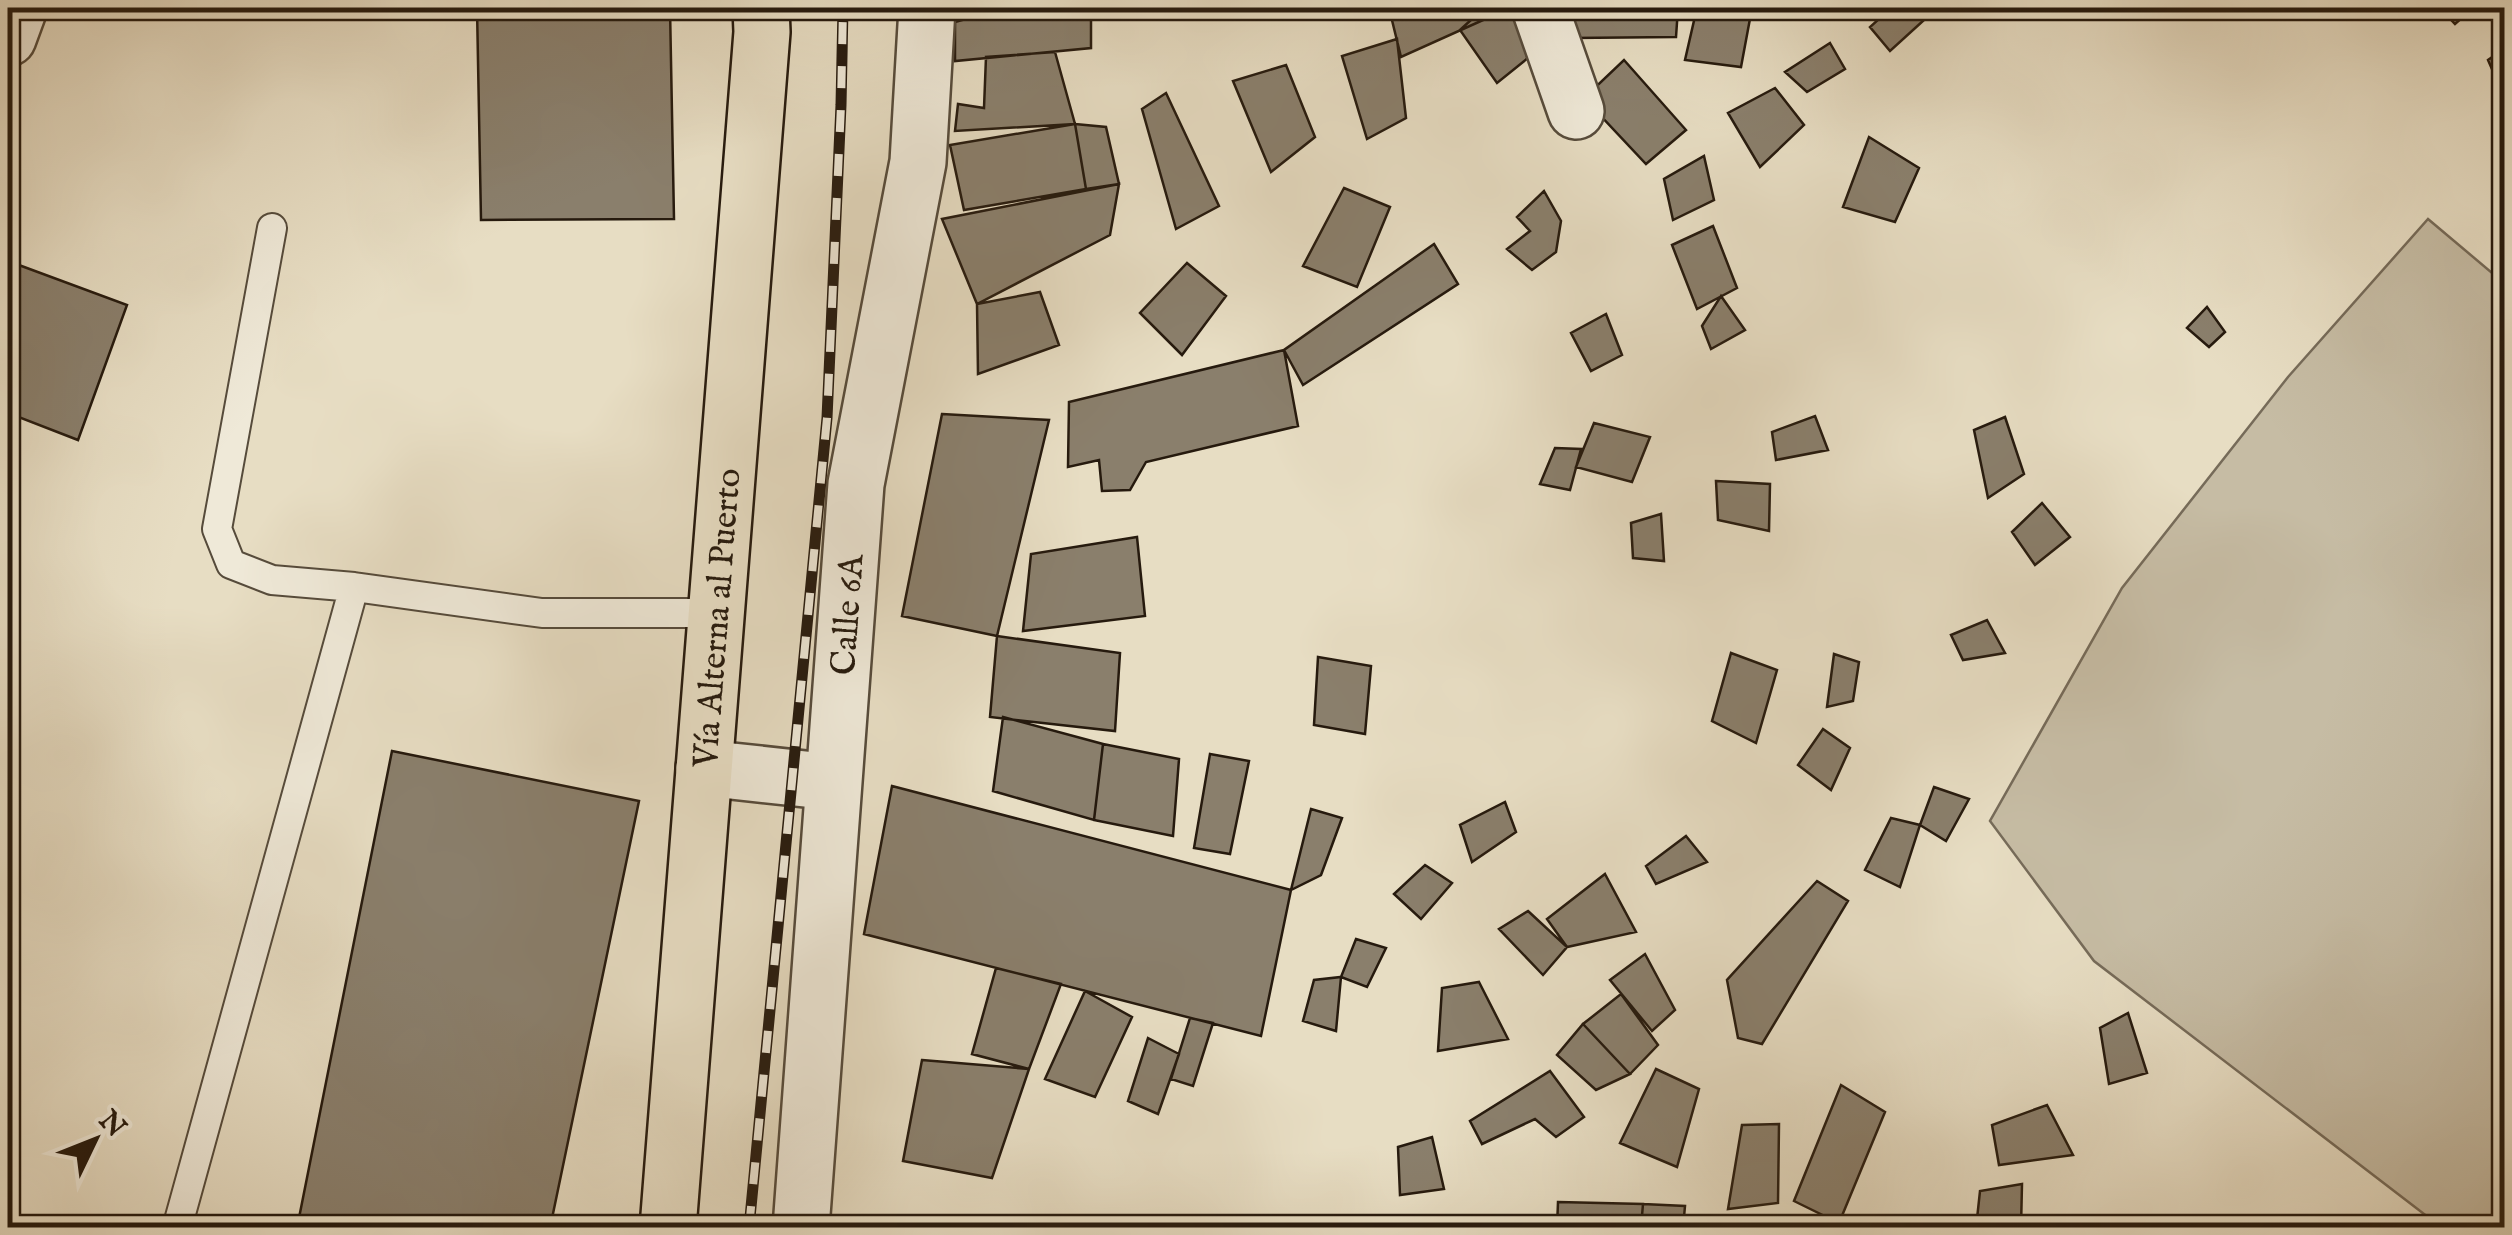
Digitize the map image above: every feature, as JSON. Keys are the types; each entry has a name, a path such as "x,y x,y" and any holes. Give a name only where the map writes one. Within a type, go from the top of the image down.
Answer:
{"main road":[{"name":"Vía Alterna al Puerto","path":"668,1228 761,8"}],"street":[{"path":"8,38 19,8"},
{"name":"Calle 6A","path":"801,1228 856,484 918,162 926,8"},
{"path":"1540,8 1576,111"},
{"path":"704,768 833,782"}],"lane":[{"path":"272,228 217,529 231,564 272,580 542,613 716,613"},
{"path":"177,1228 354,588"}],"shaded area":[{"path":"2428,219 2504,283 2504,1227 2441,1227 2094,961 1990,821 2122,588 2288,377"}],"building":[{"path":"477,8 670,8 674,219 481,220"},
{"path":"1005,8 1091,8 1091,48 955,61 955,22"},
{"path":"1222,8 1252,8 1223,18"},
{"path":"1400,8 1489,8 1492,16 1401,57 1390,12"},
{"path":"1484,8 1518,8 1544,45 1497,83 1460,30"},
{"path":"1572,8 1678,8 1676,37 1572,38"},
{"path":"1752,8 1741,67 1685,60 1696,12"},
{"path":"1891,8 1935,10 1890,51 1870,27"},
{"path":"2440,8 2473,8 2455,24"},
{"path":"1397,39 1406,118 1367,139 1342,56"},
{"path":"1830,43 1845,69 1807,92 1785,72"},
{"path":"2504,49 2504,88 2501,90 2488,60"},
{"path":"1055,52 1075,124 955,131 958,104 984,108 986,57"},
{"path":"1624,60 1686,130 1646,164 1584,98"},
{"path":"1286,65 1315,137 1271,172 1233,81"},
{"path":"1775,88 1804,125 1760,167 1728,113"},
{"path":"1166,93 1219,206 1176,229 1142,109"},
{"path":"1075,124 1106,127 1119,184 1086,189"},
{"path":"1075,124 1086,189 964,210 950,145"},
{"path":"1869,137 1919,168 1895,222 1843,207"},
{"path":"1704,156 1714,200 1673,220 1664,179"},
{"path":"1119,184 1110,235 977,304 942,219"},
{"path":"1344,188 1390,207 1357,287 1303,266"},
{"path":"1544,191 1561,221 1556,252 1532,270 1507,249 1530,231 1517,217"},
{"path":"1713,226 1737,288 1697,309 1672,245"},
{"path":"1434,244 1458,284 1303,385 1284,350"},
{"path":"8,261 127,305 78,440 8,413"},
{"path":"1187,263 1226,296 1182,355 1140,313"},
{"path":"1040,292 1059,345 978,374 977,304"},
{"path":"1721,296 1745,330 1711,349 1702,326"},
{"path":"2207,307 2225,332 2209,347 2187,328"},
{"path":"1606,314 1622,355 1591,371 1571,333"},
{"path":"1284,350 1298,426 1146,462 1130,490 1102,491 1099,460 1068,467 1069,402"},
{"path":"942,414 1049,420 997,636 902,616"},
{"path":"1815,416 1828,450 1776,460 1772,432"},
{"path":"2005,417 2024,474 1988,498 1974,430"},
{"path":"1594,423 1650,437 1632,482 1576,467"},
{"path":"1555,448 1581,449 1570,490 1540,484"},
{"path":"1716,481 1770,484 1769,531 1718,520"},
{"path":"2042,503 2070,537 2035,565 2012,532"},
{"path":"1661,514 1664,561 1633,558 1631,523"},
{"path":"1137,537 1145,616 1023,631 1031,554"},
{"path":"1987,620 2005,653 1963,660 1951,635"},
{"path":"997,636 1120,653 1115,731 990,717"},
{"path":"1731,653 1777,670 1756,743 1712,721"},
{"path":"1834,654 1859,662 1853,701 1827,707"},
{"path":"1318,657 1371,666 1365,734 1314,725"},
{"path":"1003,717 1103,744 1094,820 993,791"},
{"path":"1823,729 1850,748 1831,790 1798,765"},
{"path":"1103,744 1179,759 1173,836 1094,820"},
{"path":"392,751 639,801 550,1228 297,1228"},
{"path":"1210,754 1249,761 1230,854 1194,848"},
{"path":"892,786 1291,890 1261,1036 864,934"},
{"path":"1934,787 1969,799 1946,841 1920,825"},
{"path":"1505,802 1516,832 1472,862 1460,825"},
{"path":"1311,809 1342,818 1321,875 1291,890"},
{"path":"1891,818 1920,825 1900,887 1865,870"},
{"path":"1686,836 1707,862 1656,884 1646,866"},
{"path":"1425,865 1452,883 1421,919 1394,894"},
{"path":"1605,874 1636,932 1567,947 1547,919"},
{"path":"1817,881 1848,901 1762,1044 1738,1038 1727,980"},
{"path":"1528,911 1567,947 1543,975 1499,929"},
{"path":"1356,939 1386,948 1367,987 1341,977"},
{"path":"1645,954 1675,1010 1652,1031 1610,980"},
{"path":"996,968 1061,984 1029,1069 972,1054"},
{"path":"1341,977 1336,1031 1303,1021 1314,980"},
{"path":"1479,982 1508,1039 1438,1051 1442,988"},
{"path":"1085,991 1132,1017 1095,1097 1045,1079"},
{"path":"1621,994 1658,1045 1630,1074 1583,1024"},
{"path":"2128,1013 2147,1073 2109,1084 2100,1028"},
{"path":"1190,1018 1213,1023 1193,1086 1171,1079"},
{"path":"1583,1024 1630,1074 1596,1090 1557,1055"},
{"path":"1148,1038 1179,1054 1158,1114 1128,1101"},
{"path":"922,1060 1029,1069 992,1178 903,1161"},
{"path":"1656,1069 1699,1089 1677,1167 1620,1143"},
{"path":"1550,1071 1584,1117 1556,1137 1535,1119 1482,1144 1470,1121"},
{"path":"1841,1085 1885,1112 1839,1223 1794,1201"},
{"path":"2047,1105 2073,1155 1999,1165 1992,1125"},
{"path":"1779,1124 1778,1203 1728,1209 1742,1125"},
{"path":"1432,1137 1444,1189 1400,1195 1398,1147"},
{"path":"2022,1184 2021,1228 1976,1228 1980,1191"},
{"path":"1558,1202 1643,1204 1641,1228 1557,1228"},
{"path":"1643,1204 1685,1206 1683,1228 1641,1228"}],"railway":[{"path":"749,1228 827,418 843,8"}]}
